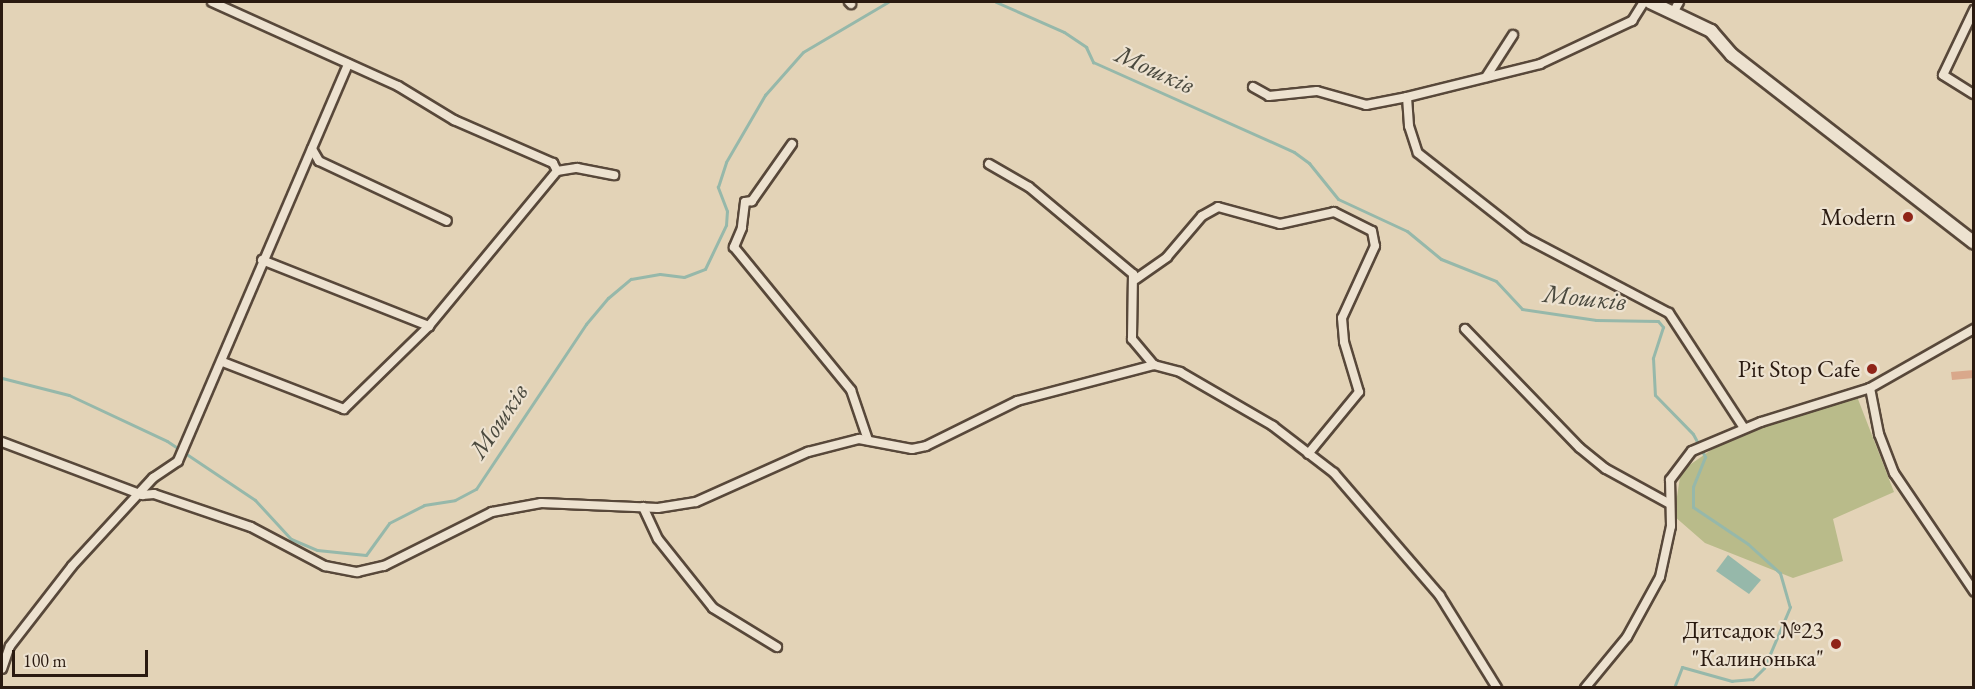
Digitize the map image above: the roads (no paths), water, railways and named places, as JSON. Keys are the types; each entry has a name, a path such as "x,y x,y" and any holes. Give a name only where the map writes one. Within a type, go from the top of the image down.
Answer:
{"main road":[{"path":"1650,2 1676,6 1711,32 1731,55 1974,243"}],"street":[{"path":"212,2 348,64 454,120 553,164 557,171"},
{"path":"1253,87 1269,96 1317,92 1366,105 1407,97 1540,64 1632,21 1644,2"},
{"path":"1974,10 1943,75 1974,94"},
{"path":"1486,77 1513,35"},
{"path":"2,669 10,646 53,590 142,495 153,478 178,461 223,362 262,260 348,64"},
{"path":"1407,97 1408,126 1418,153 1526,238 1669,313 1744,428"},
{"path":"792,144 752,201 745,201 742,228 734,247 851,390 868,440"},
{"path":"312,149 318,161 447,221"},
{"path":"989,164 1029,187 1089,233 1136,279"},
{"path":"223,362 344,409 429,326 557,171 577,168 614,175"},
{"path":"1154,365 1132,339 1129,323 1136,279 1167,257 1203,216 1218,207 1280,224 1334,212 1372,231 1375,246 1342,318 1344,342 1359,392 1308,454"},
{"path":"262,260 429,326"},
{"path":"1465,329 1580,448 1606,469 1668,502"},
{"path":"1586,687 1627,637 1660,577 1671,526 1668,502 1674,471 1692,451 1744,428 1869,388 1974,329"},
{"path":"2,442 142,495 154,494 251,527 326,566 357,572 384,566 492,512 541,503 644,507 696,502 808,452 868,440 912,449 926,446 1017,400 1154,365 1180,372 1273,426 1334,473 1391,536 1440,596 1497,687"},
{"path":"1869,388 1879,434 1894,472 1974,591"},
{"path":"644,507 658,539 713,608 777,647"}],"waterway":[{"name":"Мошків","path":"2,378 69,395 167,441 255,500 291,539 317,550 366,555 389,523 424,505 455,500 476,489 586,324 608,298 631,279 660,274 684,277 705,269 726,225 727,211 718,187 726,162 765,95 803,52 888,2"},
{"name":"Мошків","path":"996,2 1064,32 1086,47 1093,62 1294,152 1309,163 1338,199 1407,231 1441,259 1496,281 1522,309 1596,320 1658,321 1663,327 1653,358 1655,395 1693,434 1705,457 1693,487 1693,507 1748,544 1780,573 1790,607 1764,668 1753,679 1732,681 1682,667 1674,688"}],"place":[{"name":"Modern","path":"1908,217"},
{"name":"Pit Stop Cafe","path":"1872,369"},
{"name":"Дитсадок №23 \"Калинонька\"","path":"1836,644"}]}
